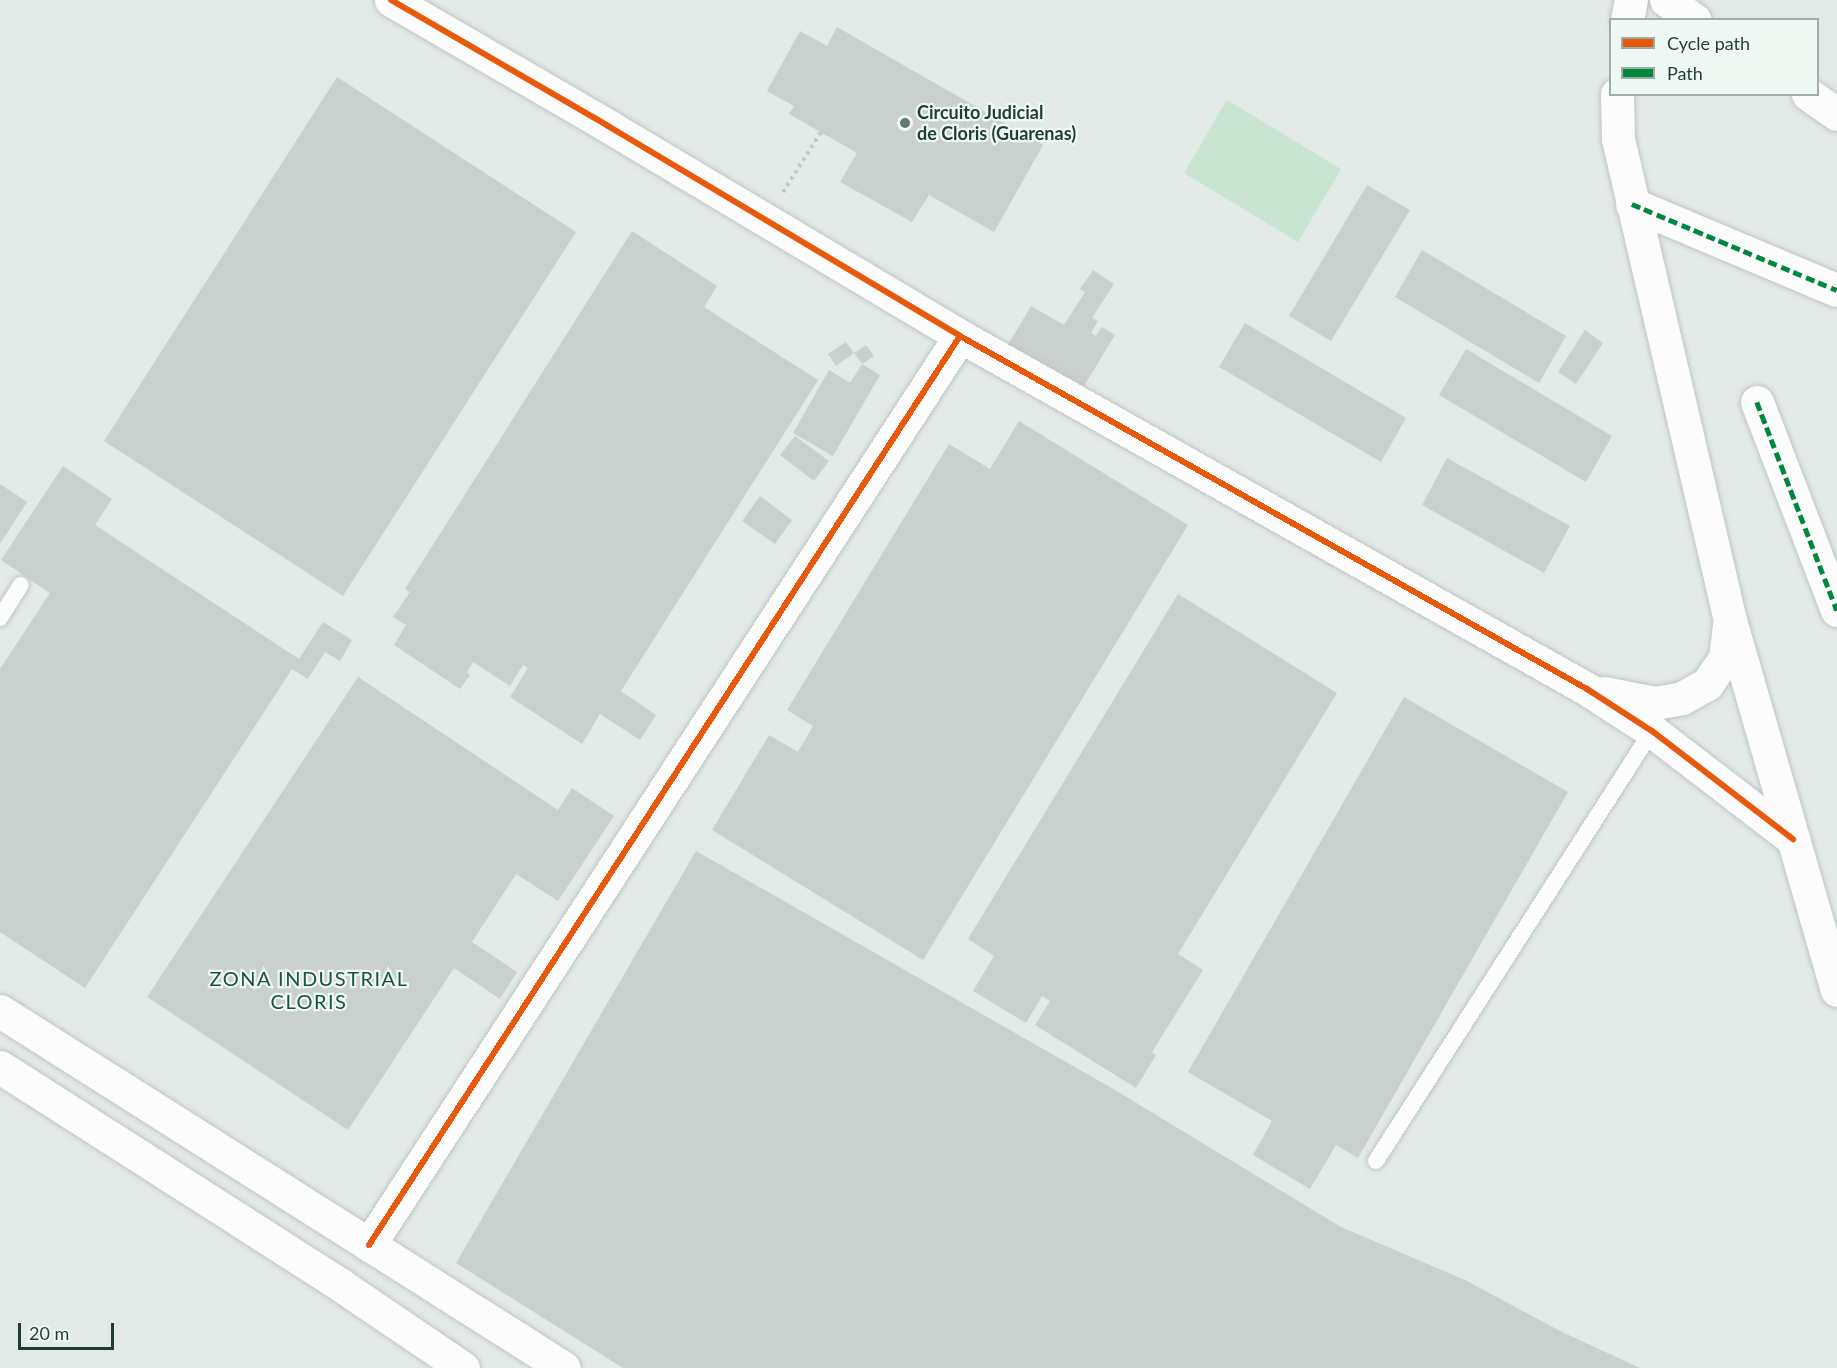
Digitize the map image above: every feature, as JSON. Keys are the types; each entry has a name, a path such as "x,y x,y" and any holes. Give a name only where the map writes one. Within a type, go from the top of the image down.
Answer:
{"street":[{"path":"391,0 608,126 960,336 1587,689 1652,731 1793,839"},
{"path":"1627,18 1631,0"},
{"path":"1666,0 1692,18"},
{"path":"1617,96 1618,139 1632,204 1730,620 1837,990"},
{"path":"1811,96 1837,114"},
{"path":"1632,204 1837,290"},
{"path":"369,1245 960,336"},
{"path":"1757,402 1837,610"},
{"path":"1587,689 1655,703 1682,698 1707,684 1725,658 1730,620"},
{"path":"0,1011 564,1368"},
{"path":"0,1067 332,1280 463,1368"}],"lane":[{"path":"0,618 21,585"},
{"path":"1376,1161 1652,731"}],"path":[{"path":"765,220 821,132"}],"green space":[{"path":"1227,100 1341,169 1298,242 1184,173"}],"building":[{"name":"Circuito Judicial de Cloris (Guarenas)","path":"837,27 1043,145 994,232 929,195 912,222 840,182 857,153 789,114 794,106 767,91 800,31 827,46"},
{"path":"337,77 576,232 343,596 104,441"},
{"path":"1367,185 1410,210 1331,341 1289,316"},
{"path":"632,231 717,286 704,307 818,380 621,691 656,715 640,740 600,714 582,744 510,697 528,668 523,665 510,686 473,662 467,672 470,675 460,689 394,645 406,625 393,617 410,592 405,589"},
{"path":"1422,250 1566,336 1539,383 1395,297"},
{"path":"1093,270 1114,284 1092,318 1098,321 1091,333 1096,336 1102,327 1115,335 1084,386 1070,378 1069,381 1008,345 1031,306 1064,325 1085,292 1080,289"},
{"path":"1245,323 1406,418 1381,462 1219,367"},
{"path":"1585,330 1603,343 1576,384 1558,372"},
{"path":"846,342 854,353 836,366 828,354"},
{"path":"866,345 874,356 862,364 854,353"},
{"path":"1466,349 1612,436 1586,482 1439,395"},
{"path":"862,364 880,375 833,456 793,433 829,370 850,383"},
{"path":"1019,421 1188,525 923,960 712,830 769,735 798,752 813,726 787,710 949,444 990,469"},
{"path":"795,436 829,461 814,481 780,455"},
{"path":"1447,458 1570,526 1544,573 1422,505"},
{"path":"63,466 112,499 95,525 299,659 323,622 352,640 340,661 325,652 308,679 292,669 85,988 0,932 0,669 50,593 1,560"},
{"path":"0,484 27,502 0,544"},
{"path":"760,496 792,520 775,544 742,521"},
{"path":"1178,594 1337,693 1178,954 1203,970 1152,1052 1156,1055 1136,1088 1035,1025 1050,1001 1042,996 1026,1023 973,991 994,956 968,939"},
{"path":"358,677 558,810 572,788 614,816 558,901 516,874 472,942 517,972 500,999 454,968 348,1130 147,997"},
{"path":"1404,697 1568,792 1358,1158 1336,1145 1310,1189 1253,1155 1272,1121 1188,1072"},
{"path":"696,851 1110,1087 1341,1227 1465,1280 1562,1332 1640,1368 623,1368 456,1263"}],"marked path":[{"path":"1632,204 1837,290"},
{"path":"1757,402 1837,610"}],"cycle path":[{"path":"391,0 608,126 960,336 1587,689 1652,731 1793,839"},
{"path":"369,1245 960,336"}],"place":[{"name":"Circuito Judicial de Cloris (Guarenas)","path":"905,123"}],"district":[{"name":"ZONA INDUSTRIAL CLORIS","path":"309,990"}]}
